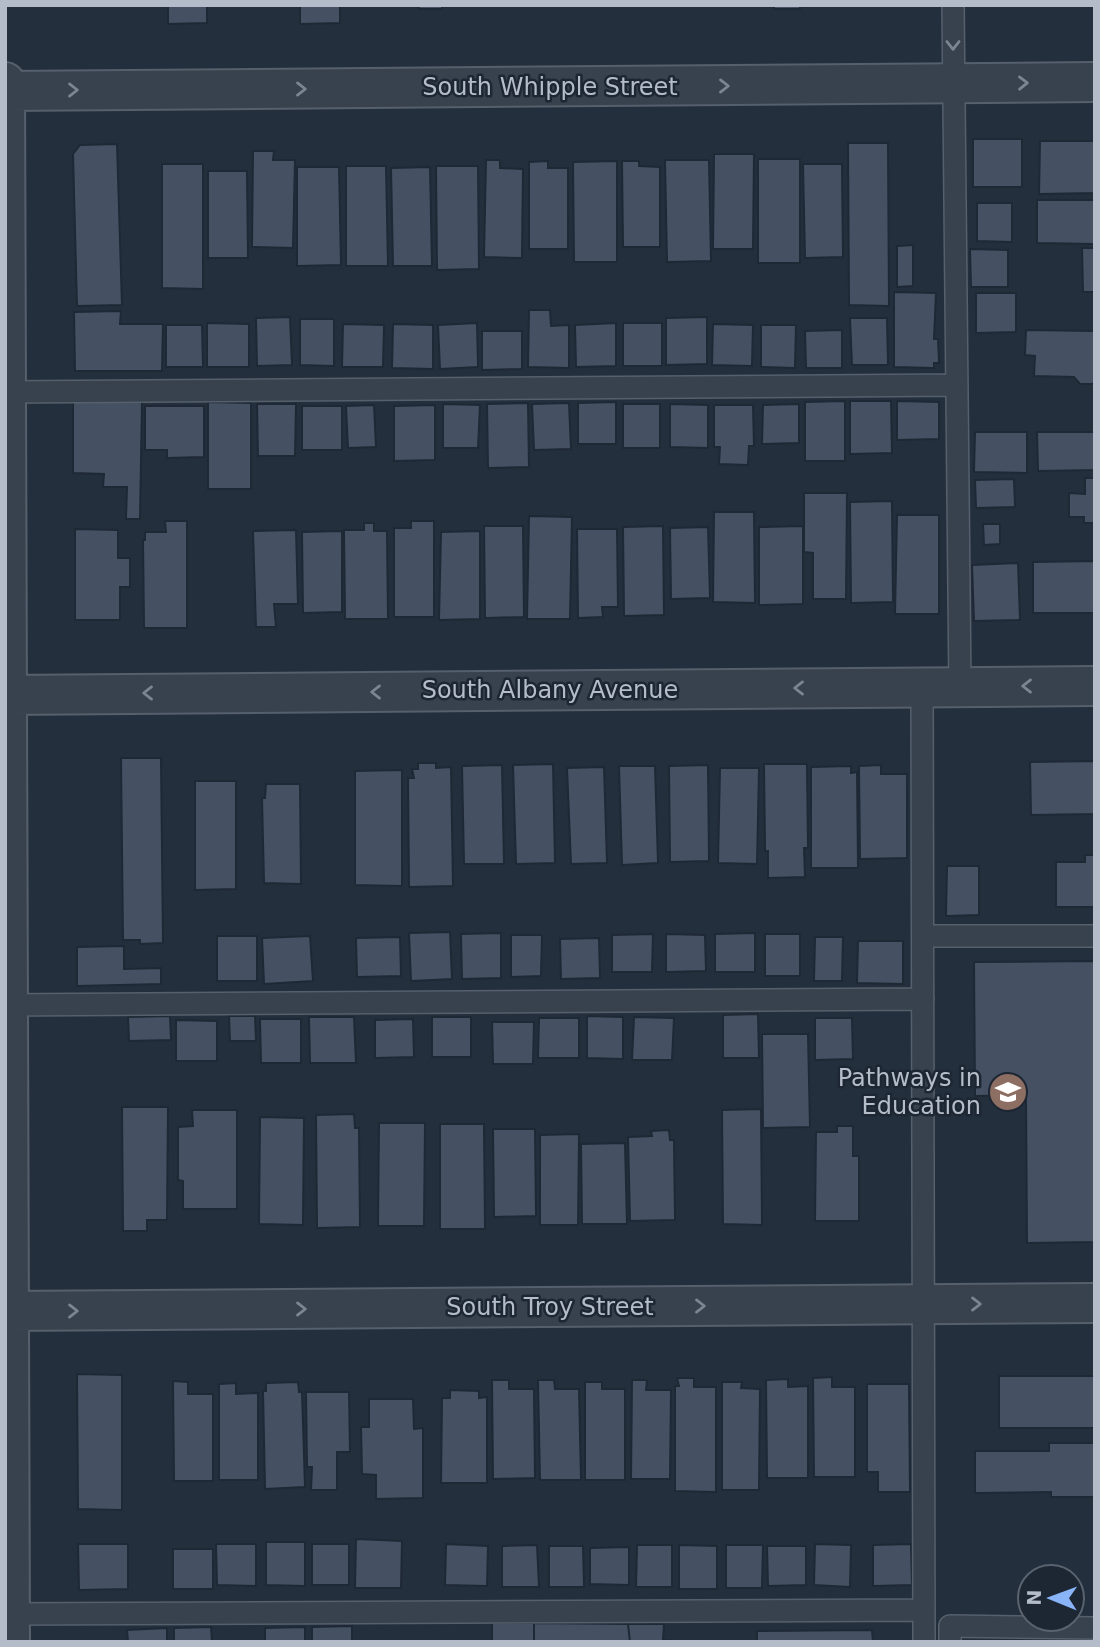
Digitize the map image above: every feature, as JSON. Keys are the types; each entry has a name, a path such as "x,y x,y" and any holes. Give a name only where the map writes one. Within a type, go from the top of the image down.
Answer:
{"street":[{"path":"5,82 8,1623"},
{"name":"South Whipple Street","path":"5,91 1095,82"},
{"name":"South Albany Avenue","path":"6,695 1095,686"},
{"name":"South Troy Street","path":"7,1311 1095,1303"}],"lane":[{"path":"953,5 960,687"},
{"path":"6,392 957,385"},
{"path":"922,687 924,1642"},
{"path":"923,936 1095,936"},
{"path":"7,1005 923,999"},
{"path":"8,1623 924,1610"},
{"path":"950,1642 950,1626 1095,1628"}],"building":[{"path":"168,5 207,5 207,23 168,24"},
{"path":"300,5 340,5 340,23 300,24"},
{"path":"419,5 442,5 442,9 419,9"},
{"path":"774,5 800,5 800,9 774,9"},
{"path":"973,139 1022,139 1022,187 973,187"},
{"path":"1040,141 1095,141 1095,193 1039,194"},
{"path":"848,143 888,143 889,306 849,305"},
{"path":"117,144 122,305 77,306 73,154 80,145"},
{"path":"253,151 274,151 273,160 295,160 293,248 252,247"},
{"path":"714,154 754,154 753,249 713,249"},
{"path":"758,159 800,159 800,263 758,263"},
{"path":"486,160 500,160 500,168 523,169 522,258 484,257"},
{"path":"665,160 709,160 711,261 667,262"},
{"path":"548,161 548,168 568,168 568,249 529,249 529,162"},
{"path":"617,161 617,262 574,262 573,162"},
{"path":"622,161 639,161 639,166 660,167 660,247 623,247"},
{"path":"162,164 203,164 203,289 162,288"},
{"path":"803,164 842,164 843,257 805,258"},
{"path":"346,166 386,166 388,266 346,266"},
{"path":"436,166 478,166 479,269 437,270"},
{"path":"297,167 339,167 341,265 297,266"},
{"path":"430,167 432,266 393,266 391,168"},
{"path":"208,171 247,171 248,258 208,258"},
{"path":"1037,200 1095,200 1095,244 1037,243"},
{"path":"977,203 1012,203 1012,242 977,241"},
{"path":"913,245 913,286 897,287 897,246"},
{"path":"1082,248 1095,248 1095,292 1083,292"},
{"path":"970,249 1008,250 1008,287 971,287"},
{"path":"894,292 936,293 934,339 938,339 939,363 934,363 934,368 894,367"},
{"path":"976,293 1016,293 1016,332 976,333"},
{"path":"529,310 550,310 551,326 569,325 569,368 528,367"},
{"path":"121,311 120,324 163,324 162,371 75,371 74,312"},
{"path":"290,317 292,365 257,366 256,318"},
{"path":"707,317 707,364 666,365 666,318"},
{"path":"850,318 887,318 888,365 852,365"},
{"path":"300,319 334,319 334,366 300,365"},
{"path":"207,323 249,324 249,367 207,367"},
{"path":"477,323 478,367 440,369 438,325"},
{"path":"616,323 616,366 576,367 575,325"},
{"path":"623,323 662,323 662,366 623,366"},
{"path":"343,324 384,325 383,367 342,367"},
{"path":"393,324 433,325 433,369 392,368"},
{"path":"713,324 753,325 752,366 712,365"},
{"path":"166,325 202,325 203,367 166,367"},
{"path":"761,325 796,325 795,368 761,367"},
{"path":"842,330 842,368 806,368 805,331"},
{"path":"1026,330 1095,331 1095,382 1080,384 1074,377 1034,376 1035,356 1025,355"},
{"path":"482,331 522,331 522,369 482,370"},
{"path":"845,401 845,461 805,461 805,402"},
{"path":"850,401 891,401 892,453 850,454"},
{"path":"897,401 939,402 939,439 897,440"},
{"path":"73,402 142,402 140,519 126,519 127,487 103,487 104,474 73,473"},
{"path":"208,402 251,403 251,489 208,489"},
{"path":"616,402 616,444 578,444 578,403"},
{"path":"528,403 529,467 488,468 487,404"},
{"path":"569,403 571,449 534,450 532,404"},
{"path":"257,404 296,404 295,456 258,456"},
{"path":"443,404 480,405 478,448 443,448"},
{"path":"623,404 660,404 660,448 623,448"},
{"path":"670,404 708,405 708,448 670,447"},
{"path":"799,404 799,443 762,444 763,405"},
{"path":"374,405 376,447 348,448 346,406"},
{"path":"435,405 435,460 394,461 394,406"},
{"path":"714,405 753,405 754,446 749,446 748,465 719,464 720,447 714,447"},
{"path":"145,406 204,406 204,457 167,458 167,450 145,450"},
{"path":"302,406 342,406 342,450 302,450"},
{"path":"975,432 1027,432 1027,473 974,472"},
{"path":"1037,432 1095,432 1095,470 1038,471"},
{"path":"1085,478 1095,478 1095,523 1084,523 1084,517 1069,517 1069,493 1085,494"},
{"path":"1014,479 1015,507 976,508 975,480"},
{"path":"804,493 847,493 846,599 813,599 813,553 804,552"},
{"path":"892,501 893,602 851,603 850,502"},
{"path":"714,512 754,512 755,603 713,602"},
{"path":"897,515 939,515 939,614 895,614"},
{"path":"529,516 572,517 570,619 527,619"},
{"path":"165,521 187,521 187,628 144,628 143,540 145,532 166,532"},
{"path":"411,521 434,521 434,617 394,617 394,528 411,528"},
{"path":"364,523 374,523 374,531 387,531 388,619 345,619 344,530 364,530"},
{"path":"983,524 1000,524 1000,544 984,545"},
{"path":"484,526 523,526 524,617 485,618"},
{"path":"663,526 664,615 624,616 623,527"},
{"path":"803,526 803,604 759,605 759,527"},
{"path":"708,527 710,598 671,599 670,528"},
{"path":"75,529 118,530 118,558 130,558 130,587 120,587 120,620 75,620"},
{"path":"577,529 617,529 618,607 602,607 603,617 578,618"},
{"path":"296,530 298,604 274,604 276,627 256,627 253,531"},
{"path":"342,531 342,612 303,613 302,532"},
{"path":"480,531 480,619 439,620 441,532"},
{"path":"1095,561 1095,613 1033,613 1033,562"},
{"path":"1018,563 1020,620 974,621 972,565"},
{"path":"121,758 161,758 163,943 140,944 140,940 123,940"},
{"path":"1095,761 1095,814 1031,815 1030,762"},
{"path":"418,763 436,763 436,768 451,767 453,886 409,887 408,778 414,778 412,769 418,769"},
{"path":"553,764 555,863 516,864 513,765"},
{"path":"764,764 807,764 808,848 804,848 805,877 768,878"},
{"path":"502,765 504,864 464,864 462,766"},
{"path":"708,765 709,861 670,862 669,766"},
{"path":"881,765 881,774 907,774 907,858 860,859 859,766"},
{"path":"619,766 655,766 658,863 622,865"},
{"path":"851,766 851,773 857,772 858,868 811,868 811,767"},
{"path":"604,767 607,863 571,864 567,768"},
{"path":"720,768 759,768 757,864 718,863"},
{"path":"402,770 402,886 355,885 355,771"},
{"path":"195,781 236,781 236,889 195,890"},
{"path":"266,784 300,784 301,884 264,883 262,798 265,798"},
{"path":"1085,855 1095,855 1095,907 1056,907 1056,862 1085,862"},
{"path":"947,866 979,866 979,915 946,916"},
{"path":"450,932 452,979 411,981 409,933"},
{"path":"501,933 501,978 462,979 461,934"},
{"path":"755,933 755,972 715,972 715,934"},
{"path":"653,934 652,972 612,972 612,935"},
{"path":"666,934 705,935 706,971 666,972"},
{"path":"765,934 800,934 800,976 765,976"},
{"path":"511,935 542,935 541,976 511,977"},
{"path":"217,936 257,936 257,981 217,981"},
{"path":"310,936 313,981 264,984 262,938"},
{"path":"400,937 401,976 357,977 356,938"},
{"path":"815,937 843,937 842,981 814,981"},
{"path":"599,938 600,978 561,979 560,939"},
{"path":"858,941 903,941 903,984 857,983"},
{"path":"124,946 124,969 161,968 161,984 77,986 77,947"},
{"path":"1095,961 1095,1242 1027,1243 1026,1095 975,1096 974,962"},
{"path":"758,1014 759,1058 723,1058 723,1015"},
{"path":"170,1016 171,1040 129,1041 128,1017"},
{"path":"229,1016 255,1016 256,1041 230,1041"},
{"path":"587,1016 623,1017 623,1059 587,1058"},
{"path":"309,1017 354,1017 356,1063 310,1063"},
{"path":"432,1017 471,1017 471,1057 432,1057"},
{"path":"634,1017 674,1018 672,1060 632,1060"},
{"path":"539,1018 579,1018 579,1058 538,1058"},
{"path":"815,1018 852,1018 853,1059 815,1060"},
{"path":"260,1019 301,1019 301,1063 261,1063"},
{"path":"413,1019 414,1057 375,1058 375,1020"},
{"path":"176,1020 217,1021 217,1061 176,1061"},
{"path":"492,1022 534,1022 533,1064 493,1064"},
{"path":"762,1034 808,1034 810,1127 763,1128"},
{"path":"122,1107 168,1107 167,1220 147,1220 147,1231 123,1231"},
{"path":"761,1109 762,1225 723,1224 722,1110"},
{"path":"192,1110 237,1110 237,1209 183,1209 183,1181 178,1180 178,1127 193,1126"},
{"path":"354,1114 355,1128 359,1128 360,1227 317,1228 316,1115"},
{"path":"260,1117 304,1118 303,1225 259,1224"},
{"path":"379,1123 425,1123 424,1226 378,1226"},
{"path":"440,1124 484,1124 485,1229 440,1229"},
{"path":"837,1126 853,1126 853,1156 859,1156 859,1221 815,1221 816,1132 837,1132"},
{"path":"493,1129 535,1129 536,1216 494,1217"},
{"path":"669,1130 670,1140 674,1140 675,1220 630,1221 628,1137 652,1136 651,1131"},
{"path":"579,1134 578,1225 540,1225 540,1135"},
{"path":"625,1143 627,1224 582,1224 581,1144"},
{"path":"77,1374 122,1375 122,1510 78,1509"},
{"path":"999,1376 1095,1376 1095,1428 999,1428"},
{"path":"832,1377 832,1387 855,1387 855,1477 814,1477 813,1378"},
{"path":"677,1378 694,1378 694,1387 716,1387 716,1492 675,1491 675,1386 679,1386"},
{"path":"788,1379 788,1387 808,1386 808,1478 767,1478 766,1380"},
{"path":"492,1380 509,1380 509,1389 534,1389 535,1478 493,1479"},
{"path":"538,1380 554,1380 555,1389 579,1389 581,1480 540,1480"},
{"path":"632,1380 647,1380 646,1390 671,1390 670,1479 631,1479"},
{"path":"173,1381 188,1382 188,1394 213,1394 213,1481 174,1481"},
{"path":"298,1382 299,1392 302,1392 305,1487 265,1489 263,1391 266,1391 266,1383"},
{"path":"585,1382 602,1382 602,1389 625,1389 625,1480 585,1480"},
{"path":"722,1382 742,1382 741,1388 760,1389 759,1490 722,1490"},
{"path":"236,1383 236,1394 258,1393 258,1480 219,1480 219,1384"},
{"path":"867,1384 909,1384 910,1492 878,1492 878,1472 867,1472"},
{"path":"450,1390 479,1391 479,1398 487,1397 487,1483 441,1483 442,1398 450,1398"},
{"path":"306,1392 349,1392 350,1452 337,1452 337,1490 311,1490 312,1467 307,1467"},
{"path":"369,1399 413,1399 414,1429 423,1428 423,1498 376,1499 376,1475 362,1474 361,1427 369,1427"},
{"path":"1049,1443 1095,1443 1095,1497 1051,1497 1051,1492 975,1493 975,1451 1049,1451"},
{"path":"356,1539 402,1541 401,1588 355,1588"},
{"path":"266,1542 305,1542 305,1586 266,1585"},
{"path":"78,1544 128,1544 128,1589 79,1590"},
{"path":"216,1544 256,1544 256,1586 217,1585"},
{"path":"312,1544 349,1544 349,1585 312,1585"},
{"path":"446,1544 488,1546 487,1586 445,1585"},
{"path":"815,1544 851,1545 850,1587 814,1585"},
{"path":"911,1544 912,1585 873,1586 873,1545"},
{"path":"537,1545 539,1587 502,1587 502,1546"},
{"path":"637,1545 672,1545 672,1587 636,1587"},
{"path":"679,1545 717,1546 717,1589 679,1589"},
{"path":"726,1545 763,1545 762,1588 726,1588"},
{"path":"549,1546 583,1546 584,1587 549,1587"},
{"path":"767,1546 806,1546 806,1585 768,1586"},
{"path":"629,1547 629,1585 590,1584 590,1548"},
{"path":"173,1549 213,1549 213,1589 173,1589"},
{"path":"492,1623 534,1623 534,1642 492,1642"},
{"path":"534,1623 628,1624 630,1642 534,1642"},
{"path":"628,1624 664,1624 663,1640 682,1642 630,1642"},
{"path":"352,1626 352,1642 312,1642 312,1627"},
{"path":"211,1627 212,1642 174,1642 174,1628"},
{"path":"305,1627 305,1642 265,1642 265,1628"},
{"path":"167,1628 167,1642 128,1642 127,1630"},
{"path":"872,1630 873,1642 757,1642 757,1631"}],"place":[{"name":"Pathways in Education","path":"1008,1092"}]}
